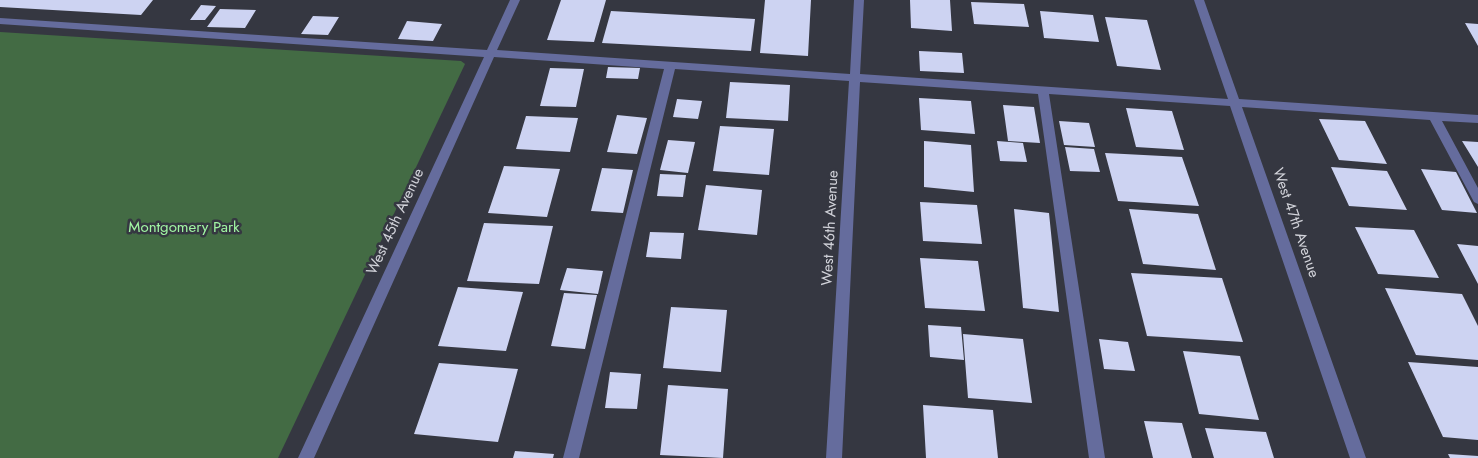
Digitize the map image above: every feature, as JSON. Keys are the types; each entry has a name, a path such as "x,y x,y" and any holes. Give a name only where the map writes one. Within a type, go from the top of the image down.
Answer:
{"street":[{"name":"West 45th Avenue","path":"306,458 515,0"},
{"name":"West 46th Avenue","path":"834,458 860,0"},
{"name":"West 47th Avenue","path":"1199,0 1358,458"},
{"path":"0,22 671,64 1043,91 1478,119"},
{"path":"571,458 671,64"},
{"path":"1043,91 1098,458"},
{"path":"1434,117 1478,199"}],"green space":[{"name":"Montgomery Park","path":"0,32 461,61 465,64 278,458 0,458"}],"building":[{"path":"0,0 153,0 141,15 0,7"},
{"path":"561,0 606,0 594,42 547,40"},
{"path":"765,0 811,0 808,56 760,53"},
{"path":"910,0 950,0 952,31 911,28"},
{"path":"971,2 1024,4 1029,27 974,24"},
{"path":"201,5 216,6 205,20 190,20"},
{"path":"220,9 256,10 245,28 207,27"},
{"path":"611,11 755,19 751,51 602,43"},
{"path":"1040,11 1093,15 1099,42 1044,38"},
{"path":"313,16 339,17 328,35 301,34"},
{"path":"1105,17 1147,20 1161,70 1117,66"},
{"path":"407,21 442,24 433,41 398,39"},
{"path":"1465,23 1478,24 1478,46"},
{"path":"919,51 962,53 964,73 920,71"},
{"path":"608,67 640,68 638,79 606,78"},
{"path":"550,68 584,69 576,107 540,106"},
{"path":"730,82 790,85 788,121 726,118"},
{"path":"919,98 971,101 975,134 921,130"},
{"path":"677,99 702,101 698,119 673,117"},
{"path":"1003,105 1034,107 1040,143 1008,141"},
{"path":"1126,108 1172,111 1184,150 1136,147"},
{"path":"617,115 647,118 637,154 607,152"},
{"path":"526,116 578,118 570,152 516,149"},
{"path":"1319,119 1365,121 1387,164 1339,160"},
{"path":"1059,121 1089,123 1095,147 1064,145"},
{"path":"720,126 774,129 769,175 713,171"},
{"path":"668,140 695,142 688,173 660,170"},
{"path":"924,141 971,145 974,192 924,187"},
{"path":"997,141 1023,143 1027,162 1000,161"},
{"path":"1462,141 1478,142 1478,167"},
{"path":"1065,147 1094,149 1100,172 1070,171"},
{"path":"1105,153 1182,157 1199,206 1118,201"},
{"path":"504,166 560,169 547,217 488,213"},
{"path":"1331,167 1387,171 1407,210 1349,206"},
{"path":"602,168 633,170 623,213 591,211"},
{"path":"1421,169 1456,172 1477,213 1442,210"},
{"path":"660,174 686,175 683,197 657,196"},
{"path":"706,185 762,190 757,235 698,230"},
{"path":"920,202 977,205 982,244 923,241"},
{"path":"1014,209 1049,213 1059,312 1023,308"},
{"path":"1129,209 1198,214 1216,270 1143,264"},
{"path":"484,223 553,226 539,284 467,281"},
{"path":"1355,227 1414,230 1439,278 1378,274"},
{"path":"650,232 684,233 681,259 646,257"},
{"path":"1457,244 1478,246 1478,284"},
{"path":"920,258 978,261 985,311 925,308"},
{"path":"567,268 603,271 598,294 560,290"},
{"path":"1131,273 1222,278 1243,342 1147,336"},
{"path":"458,287 523,292 506,351 438,346"},
{"path":"1385,288 1462,294 1478,326 1478,360 1416,355"},
{"path":"564,293 597,295 585,349 551,346"},
{"path":"671,307 727,310 721,372 663,368"},
{"path":"928,325 961,327 964,360 930,357"},
{"path":"963,334 1023,339 1032,403 968,398"},
{"path":"1099,339 1128,342 1135,371 1104,369"},
{"path":"1183,351 1240,356 1259,420 1199,414"},
{"path":"1408,362 1478,367 1478,440 1443,437"},
{"path":"439,363 518,369 498,442 414,434"},
{"path":"610,372 641,374 637,409 605,408"},
{"path":"668,385 728,389 723,458 660,455"},
{"path":"923,405 993,410 998,458 926,458"},
{"path":"1144,421 1182,423 1192,458 1153,458"},
{"path":"1205,428 1266,432 1274,458 1214,458"},
{"path":"515,451 554,454 553,458 513,458"},
{"path":"1448,454 1478,456 1478,458 1450,458"}]}
